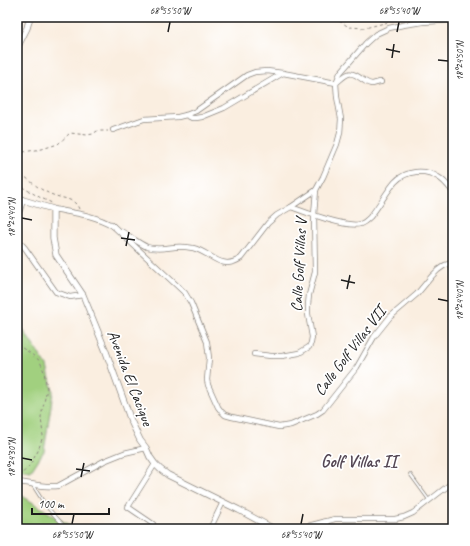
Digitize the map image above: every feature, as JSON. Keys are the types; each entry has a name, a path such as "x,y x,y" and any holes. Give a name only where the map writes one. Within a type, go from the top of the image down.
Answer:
{"street":[{"path":"17,48 27,28 30,17"},
{"path":"336,83 340,73 366,43 376,34 403,24 453,20"},
{"path":"114,130 144,119 178,117 196,111 247,75 255,72 267,71 283,73 336,83"},
{"path":"186,115 192,118 202,117 224,108 283,73"},
{"path":"336,83 346,74 350,73 355,74 372,84 381,82"},
{"name":"Calle Golf Villas V","path":"254,354 282,356 299,353 309,347 311,343 312,337 308,305 315,272 314,215 316,190 337,144 340,133 341,119 336,83"},
{"path":"291,207 314,215 354,225 366,222 395,182 407,174 413,172 432,174 443,181 453,192"},
{"path":"17,197 23,200 53,206 111,224 148,247 162,249 176,247 194,248 219,261 231,264 241,258 268,223 277,215 316,190"},
{"path":"17,214 23,200"},
{"name":"Avenida El Cacique","path":"53,206 53,238 56,255 83,295 105,349 131,421 150,457 155,464 168,475 274,529"},
{"name":"Calle Golf Villas VII","path":"111,224 185,293 191,303 207,342 209,358 207,380 218,407 225,415 279,427 291,425 323,410 357,367 374,337 390,317 417,294 438,270 445,265 453,263"},
{"path":"17,239 56,292 70,297 83,295"},
{"path":"17,481 50,487 58,486 104,461 124,453 146,448"},
{"path":"153,524 128,507 155,464"},
{"path":"300,529 335,520 395,519 404,517 413,513 453,482"},
{"path":"210,529 223,502"},
{"path":"324,522 331,529"}],"lane":[{"path":"410,474 429,500"},
{"path":"32,483 46,506 67,529"}],"path":[{"path":"335,17 349,27 365,28 400,19 416,17"},
{"path":"17,153 42,149 58,144 70,134 87,135 93,134 97,131 114,130"},
{"path":"17,170 37,186 52,195 72,200 77,204 79,214"},
{"path":"17,184 53,206"},
{"path":"17,481 34,458 43,436 41,417 47,388 40,361 19,346"}],"green space":[{"path":"17,323 47,366 53,392 44,451 31,471 17,469"},
{"path":"17,494 19,494 75,529 17,529"}],"district":[{"name":"Golf Villas II","path":"359,461"}]}
